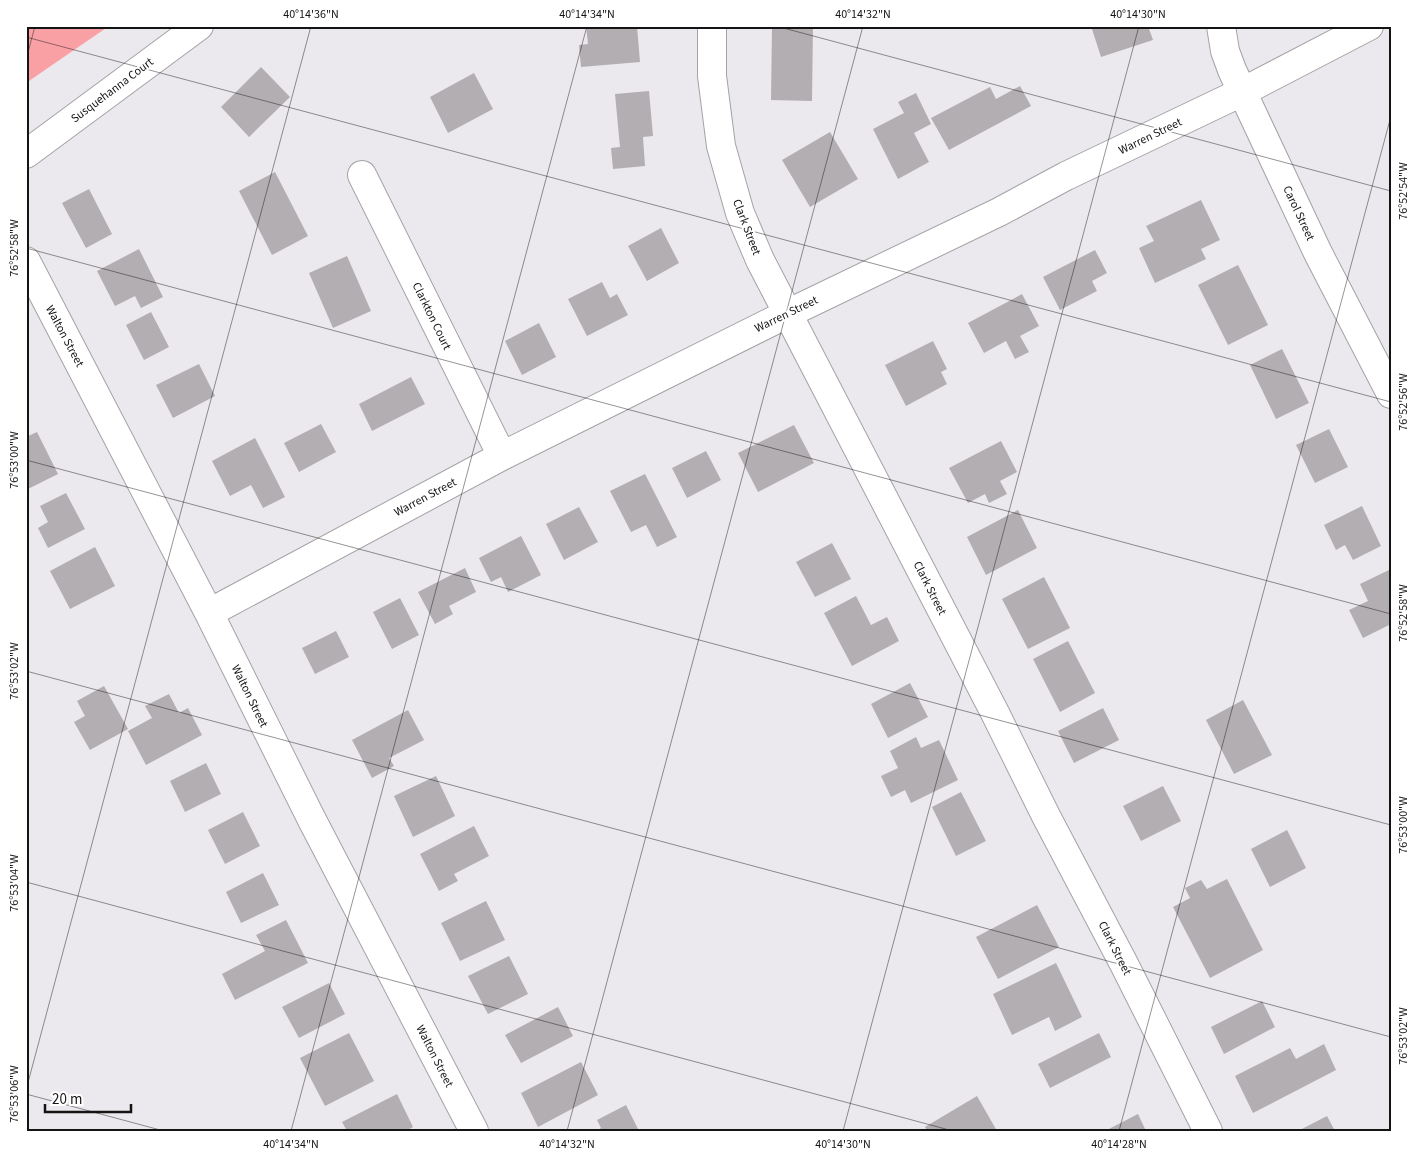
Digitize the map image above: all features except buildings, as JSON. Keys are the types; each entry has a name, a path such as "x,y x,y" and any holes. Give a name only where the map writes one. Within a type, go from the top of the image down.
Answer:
{"street":[{"name":"Susquehanna Court","path":"26,154 198,26"},
{"name":"Clark Street","path":"712,26 712,76 721,146 743,221 760,260 789,313 1208,1131"},
{"name":"Carol Street","path":"1221,26 1225,51 1242,92 1318,253 1391,394"},
{"name":"Warren Street","path":"209,613 502,456 789,313 998,212 1066,176 1242,92 1369,26"},
{"name":"Clarkton Court","path":"362,175 502,456"},
{"name":"Walton Street","path":"26,261 209,613 311,818 474,1131"}],"shaded area":[{"path":"26,26 109,26 26,83"}]}
